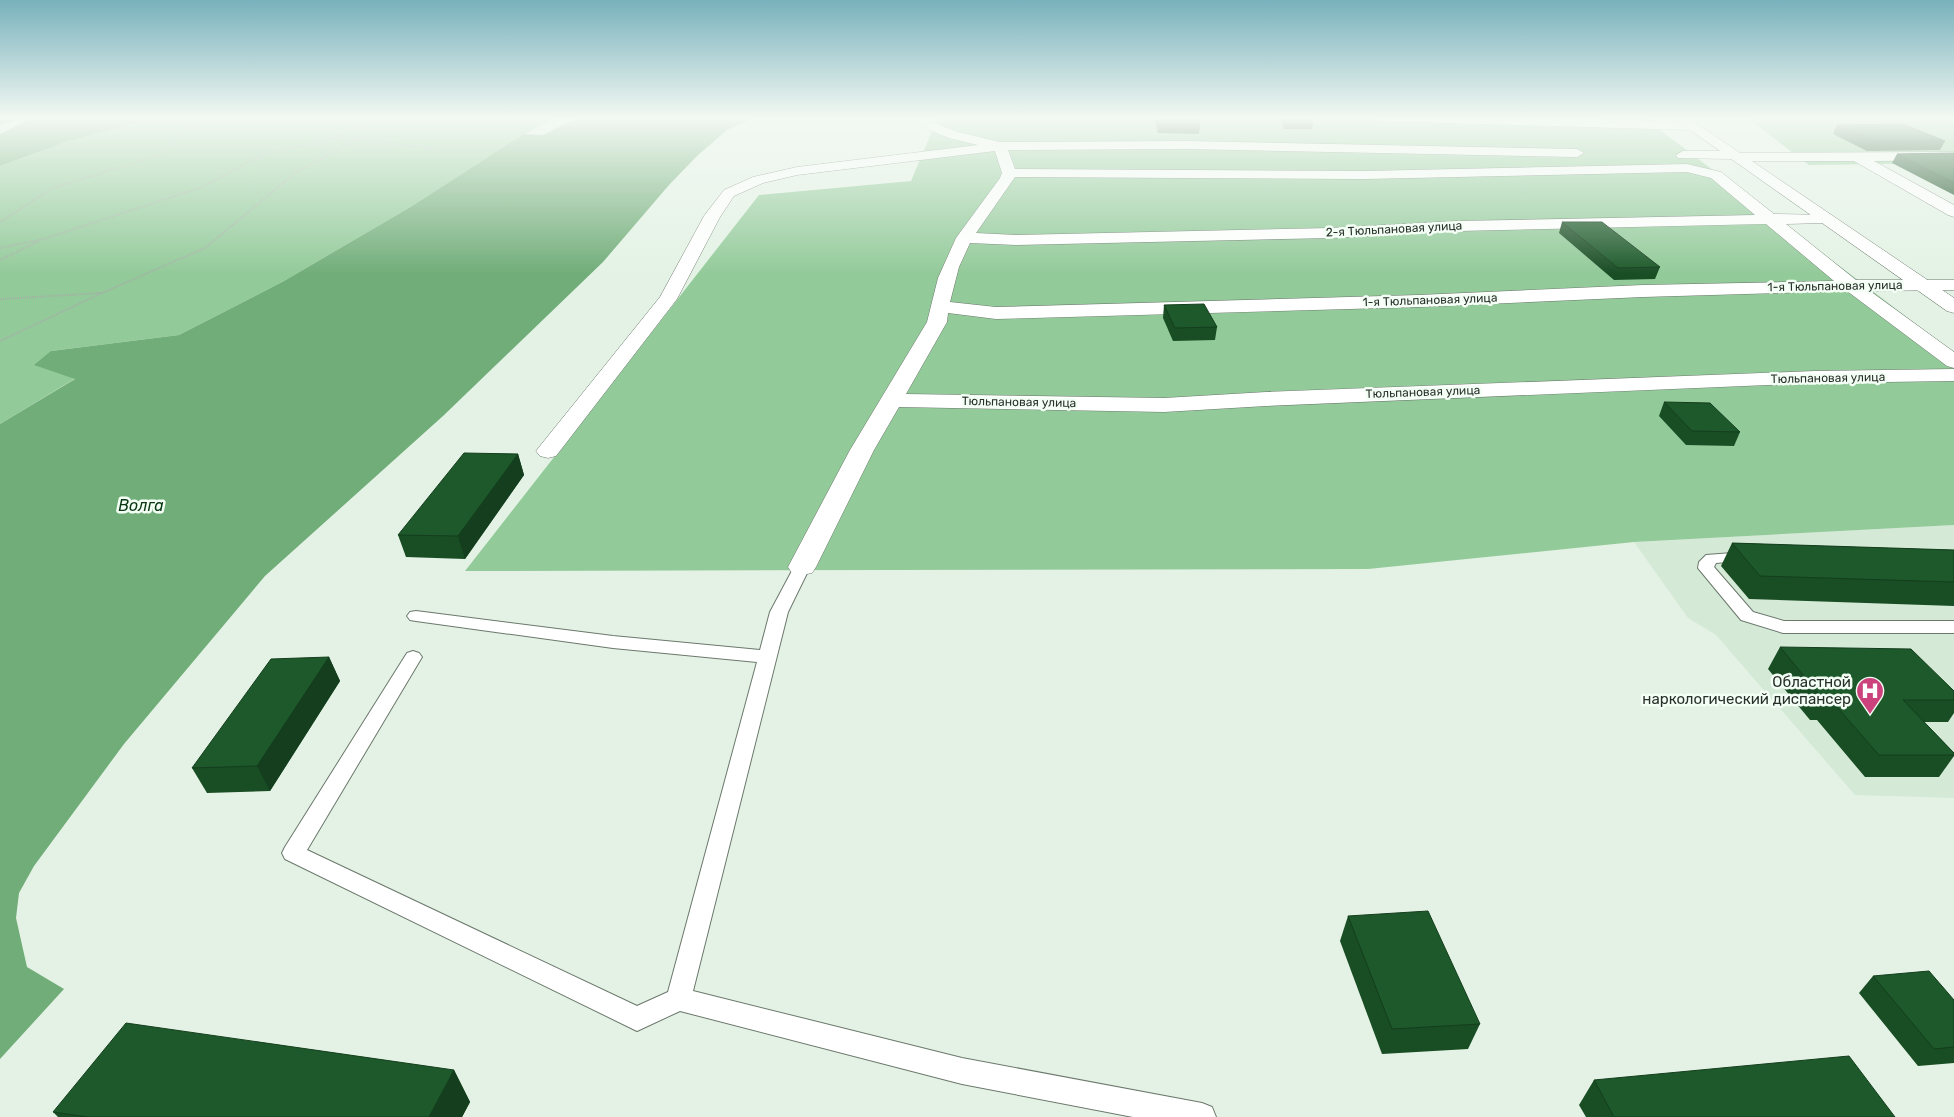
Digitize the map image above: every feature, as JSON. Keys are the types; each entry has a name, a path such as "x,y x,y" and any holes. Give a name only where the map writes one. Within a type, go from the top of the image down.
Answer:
{"street":[{"path":"548,451 668,299 712,216 729,193 758,180 805,169"},
{"path":"802,566 862,450 937,322 952,266 964,238 1007,179 1009,173 1008,169"},
{"path":"1009,173 1365,175 1635,169"},
{"path":"1692,169 1716,175 1852,286 1954,362"},
{"path":"1753,169 1954,307"},
{"path":"1878,169 1954,212"},
{"name":"2-я Тюльпановая улица","path":"964,238 1016,240 1331,233 1458,226 1824,218"},
{"name":"1-я Тюльпановая улица","path":"940,306 996,313 1418,301 1643,290 1920,284 1954,286"},
{"name":"Тюльпановая улица","path":"892,400 1164,404 1815,377 1954,375"}],"lane":[{"path":"1761,557 1712,558 1707,562 1706,568 1747,616 1783,626 1954,627"},
{"path":"679,999 778,612 802,566"},
{"path":"416,616 613,642 767,658"},
{"path":"413,657 293,853 637,1019 679,999 962,1071 1202,1117"}],"path":[{"path":"0,222 53,188 114,169"},
{"path":"0,248 44,239 202,187 236,169"},
{"path":"0,341 205,248 302,169"},
{"path":"0,260 44,239"},
{"path":"0,299 102,294"}],"shaded area":[{"path":"0,169 469,169 412,206 284,281 179,335 51,351 76,378 0,424"},
{"path":"916,169 1712,169 1954,353 1954,525 1634,542 1368,569 465,571 759,195 911,181"},
{"name":"Областной наркологический диспансер","path":"1954,525 1954,798 1855,795 1716,635 1688,618 1634,542"}],"water":[{"name":"Волга","path":"469,169 684,169 603,262 443,416 265,576 124,744 34,866 19,893 16,918 27,967 64,989 0,1059 0,424 75,379 34,365 51,351 179,335 284,281 412,206"}],"building":[{"path":"1927,169 1954,169 1954,183"},
{"path":"1562,222 1602,222 1660,267 1618,268"},
{"path":"1204,304 1217,327 1175,328 1164,305"},
{"path":"1664,402 1710,403 1740,432 1692,431"},
{"path":"464,453 518,454 458,536 398,535"},
{"path":"1732,543 1954,550 1954,582 1760,576"},
{"path":"1780,647 1911,649 1954,691 1954,700 1903,700 1954,755 1879,755 1830,699 1823,699"},
{"path":"329,657 257,766 192,768 271,659"},
{"path":"1428,911 1480,1024 1392,1029 1348,916"},
{"path":"1929,971 1954,1000 1954,1047 1934,1049 1873,976"},
{"path":"126,1023 454,1070 429,1117 88,1117 53,1112"},
{"path":"1849,1056 1895,1117 1614,1117 1594,1080"}],"place":[{"name":"Областной наркологический диспансер","path":"1870,715"}]}
